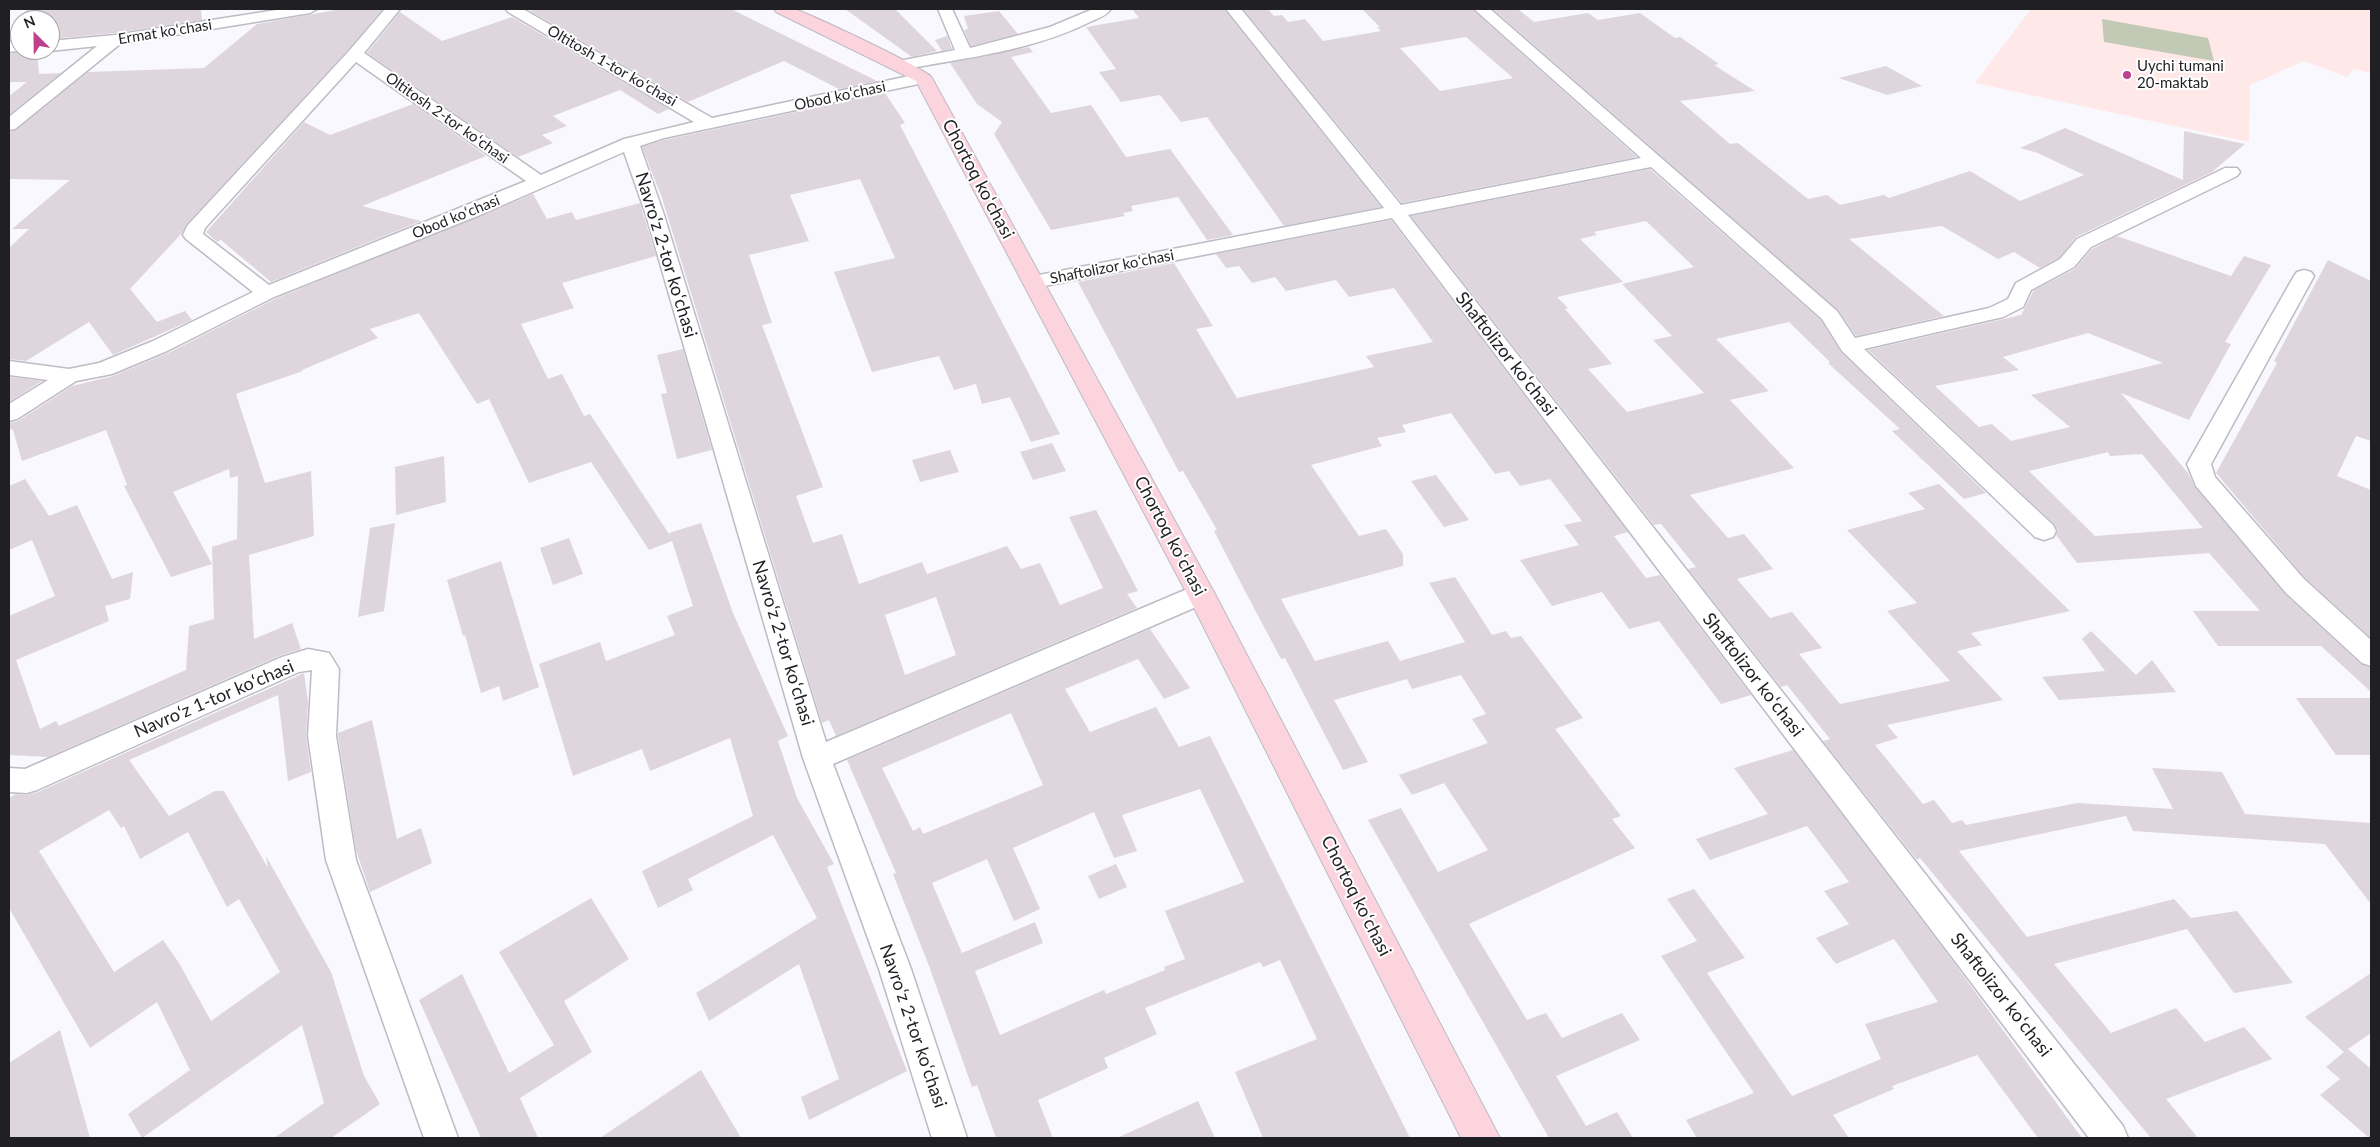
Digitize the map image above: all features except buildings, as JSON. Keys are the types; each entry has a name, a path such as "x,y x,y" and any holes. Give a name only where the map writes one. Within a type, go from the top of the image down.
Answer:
{"main road":[{"path":"782,9 900,64 924,78"},
{"name":"Chortoq koʻchasi","path":"924,78 1201,594 1480,1138"}],"street":[{"name":"Ermat koʻchasi","path":"60,45 115,40 310,9"},
{"path":"267,293 193,235 196,226 355,54 393,9"},
{"name":"Oltitosh 1-tor koʻchasi","path":"513,9 710,124"},
{"path":"945,9 964,53"},
{"name":"Shaftolizor koʻchasi","path":"1233,9 1396,211 2111,1138"},
{"path":"1481,9 1830,315 1849,346 2044,531"},
{"path":"900,64 1022,41 1059,30 1101,10"},
{"path":"9,125 115,40"},
{"name":"Oltitosh 2-tor koʻchasi","path":"355,54 539,182"},
{"name":"Obod koʻchasi","path":"9,414 69,376 104,369 160,346 267,293 473,211 630,143 661,134 924,78"},
{"name":"Navroʻz 2-tor koʻchasi","path":"630,143 657,224 817,758 895,969 950,1138"},
{"name":"Shaftolizor koʻchasi","path":"1034,282 1655,161"},
{"path":"1849,346 1996,313 2016,303 2023,287 2067,263 2084,243 2231,172"},
{"path":"2304,276 2199,464 2204,480 2295,586 2371,656"},
{"path":"9,368 69,376"},
{"path":"817,758 1201,594"},
{"name":"Navroʻz 1-tor koʻchasi","path":"9,780 26,781 291,664 308,659 320,660 326,669 322,736 341,860 441,1138"}],"shaded area":[{"name":"Uychi tumani 20-maktab","path":"2031,9 2371,9 2371,73 2354,69 2347,77 2304,61 2250,85 2249,142 1975,83"}],"green space":[{"path":"2102,19 2208,38 2214,61 2104,42"}],"place":[{"name":"Uychi tumani 20-maktab","path":"2127,75"}]}
